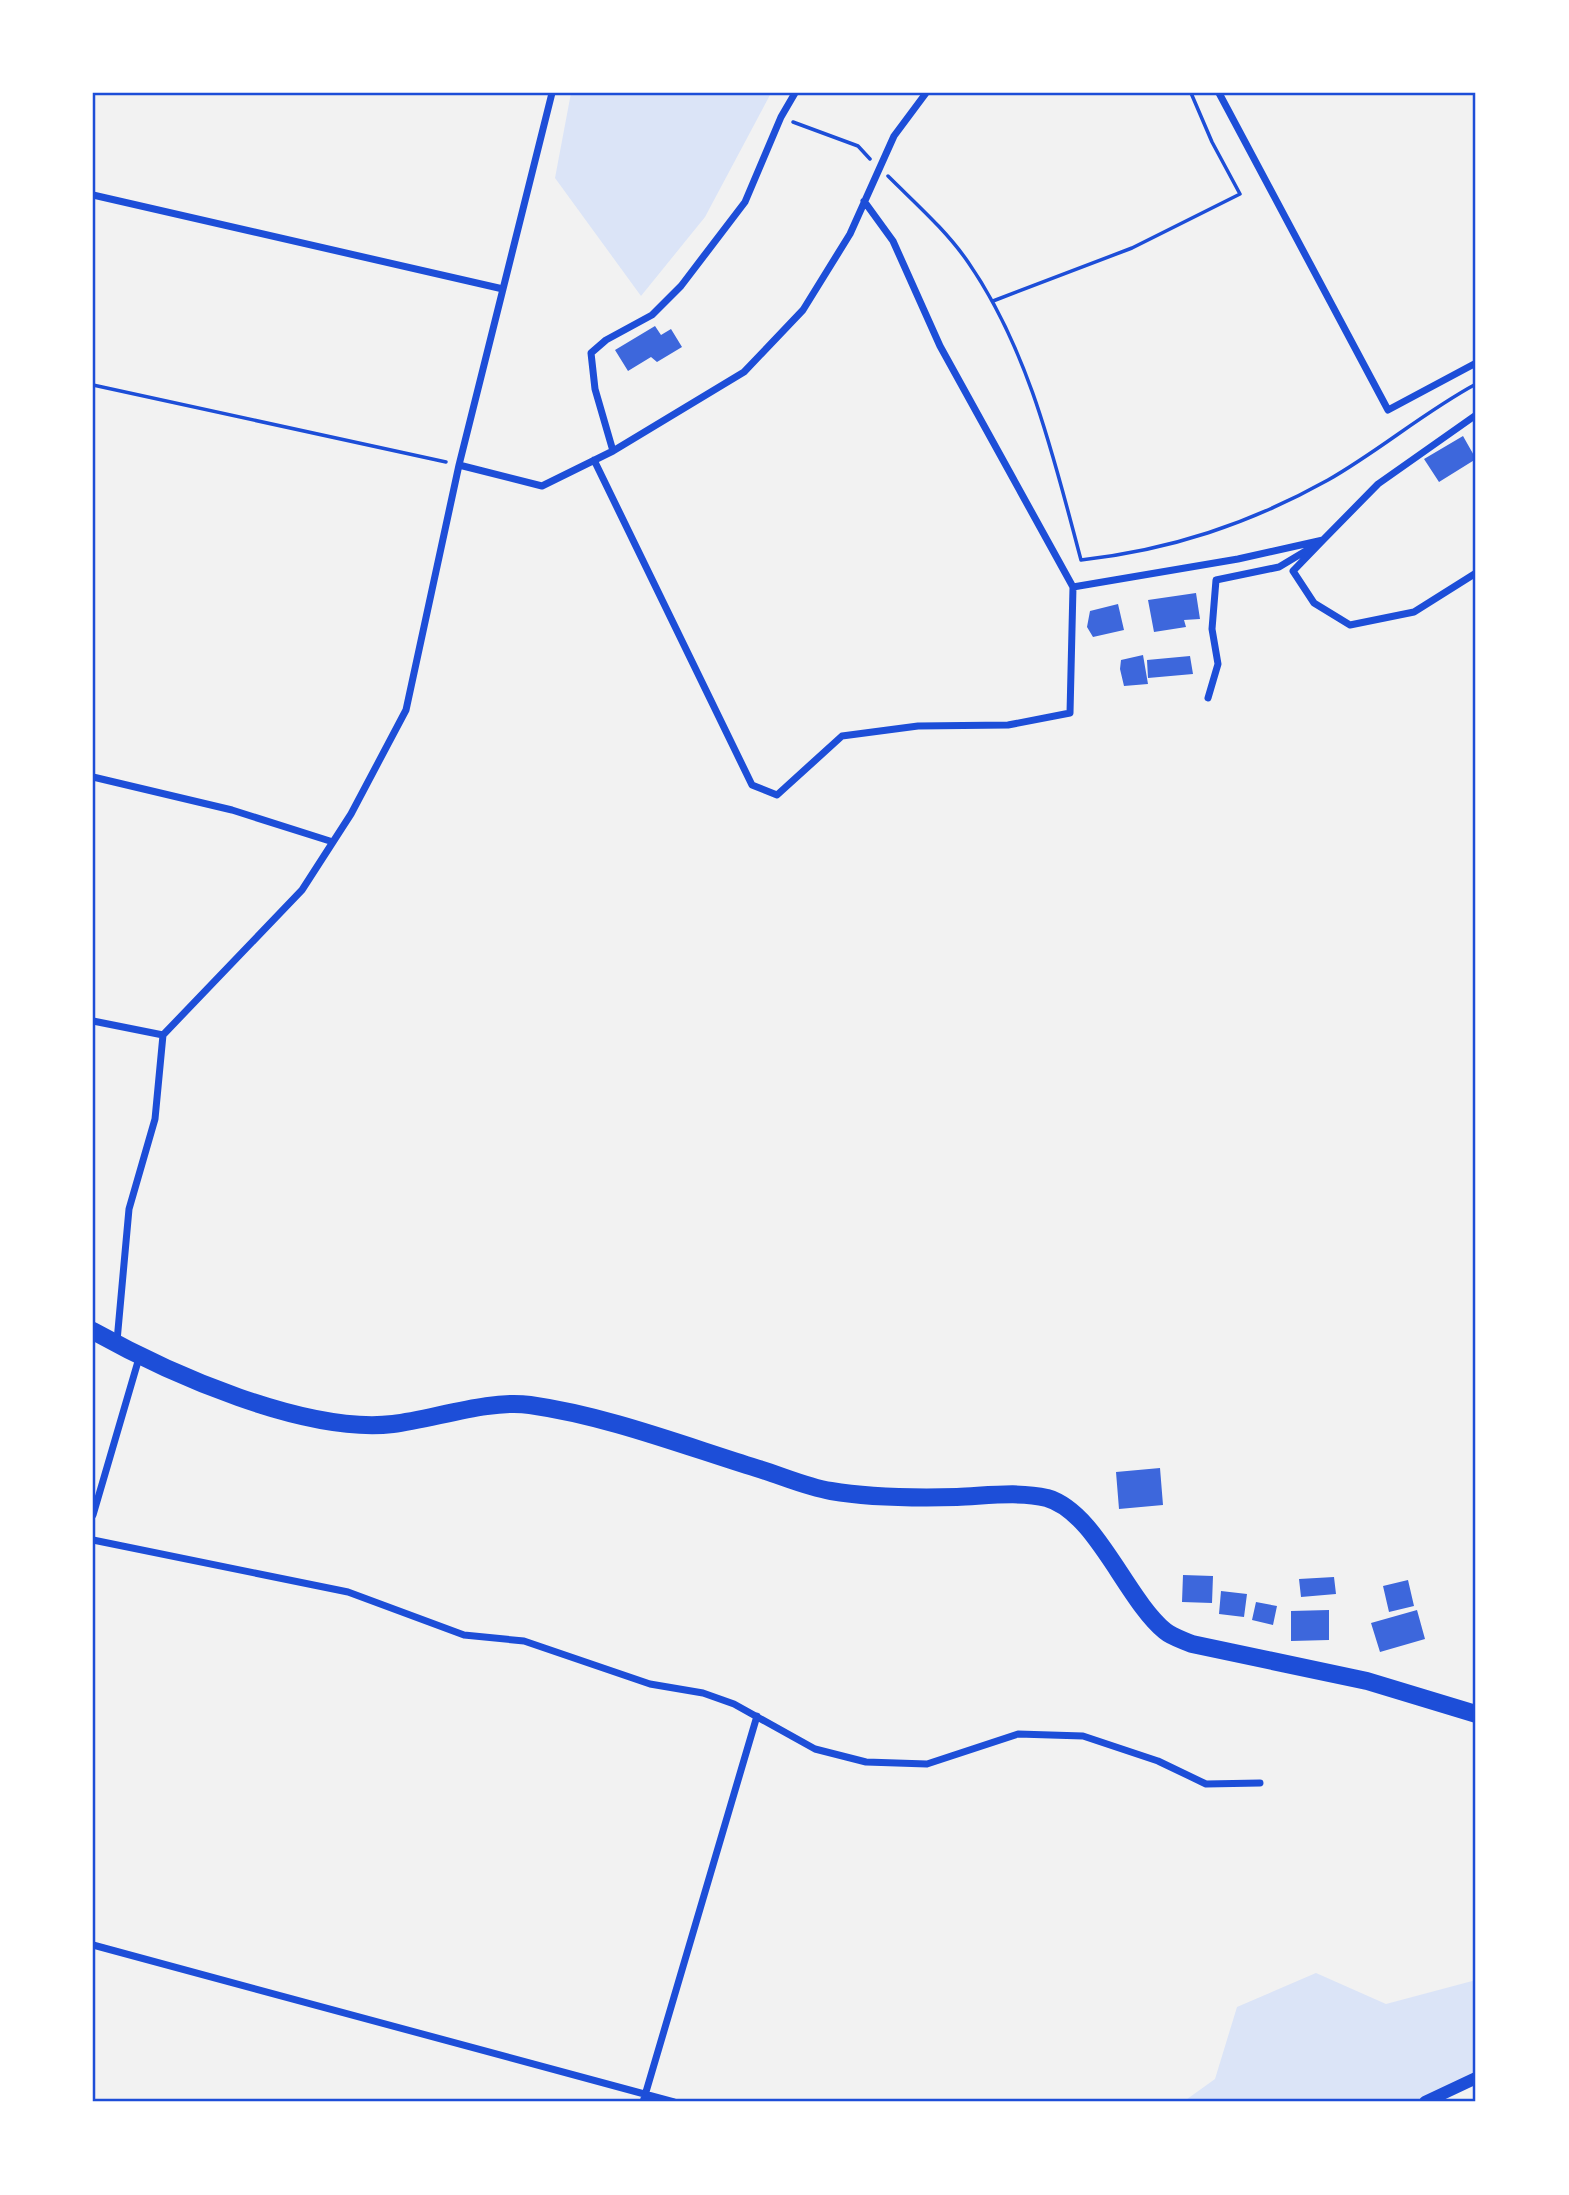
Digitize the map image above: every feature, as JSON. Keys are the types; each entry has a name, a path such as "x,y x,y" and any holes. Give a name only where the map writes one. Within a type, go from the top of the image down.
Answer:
{"main road":[{"path":"93,1331 117,1345 264,1406 335,1424 392,1424 460,1411 527,1404 582,1415 830,1491 925,1498 1013,1495 1048,1498 1073,1513 1110,1558 1144,1611 1168,1634 1192,1644 1367,1681 1476,1714"}],"street":[{"path":"117,1345 129,1209 155,1119 163,1035 302,890 333,842 405,710 459,465 552,93"},
{"path":"612,451 595,390 591,353 606,340 652,315 681,286 745,202 781,117 796,93"},
{"path":"459,465 542,486 612,451 744,372 803,310 850,234 894,136 926,93"},
{"path":"1219,93 1388,410 1476,363"},
{"path":"93,195 503,289"},
{"path":"594,460 752,785 777,795 842,736 918,726 1008,725 1070,713 1073,587 940,346 893,241 864,201"},
{"path":"1476,415 1378,484 1293,571 1314,603 1350,625 1414,612 1476,573"},
{"path":"1073,587 1238,559 1323,540"},
{"path":"1209,698 1218,664 1212,629 1216,580 1279,567 1323,540"},
{"path":"93,777 232,810 333,842"},
{"path":"93,1021 163,1035"},
{"path":"93,1515 140,1355"},
{"path":"93,1539 348,1592 464,1635 524,1641 650,1684 703,1693 757,1716 815,1749 866,1762 927,1764 1018,1734 1083,1736 1158,1761 1206,1784 1260,1783"},
{"path":"644,2098 757,1716"},
{"path":"93,1945 644,2098 674,2102"},
{"path":"1425,2102 1476,2078"}],"path":[{"path":"993,301 1132,248 1240,194 1212,142 1191,93"},
{"path":"781,117 858,146 876,164"},
{"path":"885,173 967,260 993,301 1021,362 1054,457 1081,560 1183,541 1231,527 1328,480 1476,384"},
{"path":"93,385 459,465"}],"shaded area":[{"path":"571,93 771,93 705,217 641,296 555,178"},
{"path":"1316,1973 1386,2004 1476,1980 1476,2070 1434,2102 1183,2102 1215,2079 1237,2007"}],"building":[{"path":"655,326 661,335 671,329 682,347 657,362 651,357 628,371 615,350"},
{"path":"1463,436 1476,459 1439,482 1424,459"},
{"path":"1196,593 1200,619 1184,620 1186,627 1154,632 1148,600"},
{"path":"1118,604 1124,630 1093,637 1087,627 1090,611"},
{"path":"1143,655 1148,684 1124,686 1121,660"},
{"path":"1190,656 1193,674 1148,678 1147,660"},
{"path":"1160,1468 1163,1505 1119,1509 1116,1472"},
{"path":"1183,1575 1213,1576 1212,1603 1182,1602"},
{"path":"1334,1577 1336,1594 1301,1597 1299,1579"},
{"path":"1408,1580 1414,1606 1389,1612 1383,1586"},
{"path":"1221,1591 1247,1594 1244,1617 1219,1614"},
{"path":"1256,1602 1277,1606 1273,1625 1252,1620"},
{"path":"1329,1610 1329,1640 1291,1641 1291,1611"},
{"path":"1417,1610 1425,1639 1380,1652 1371,1623"}]}
